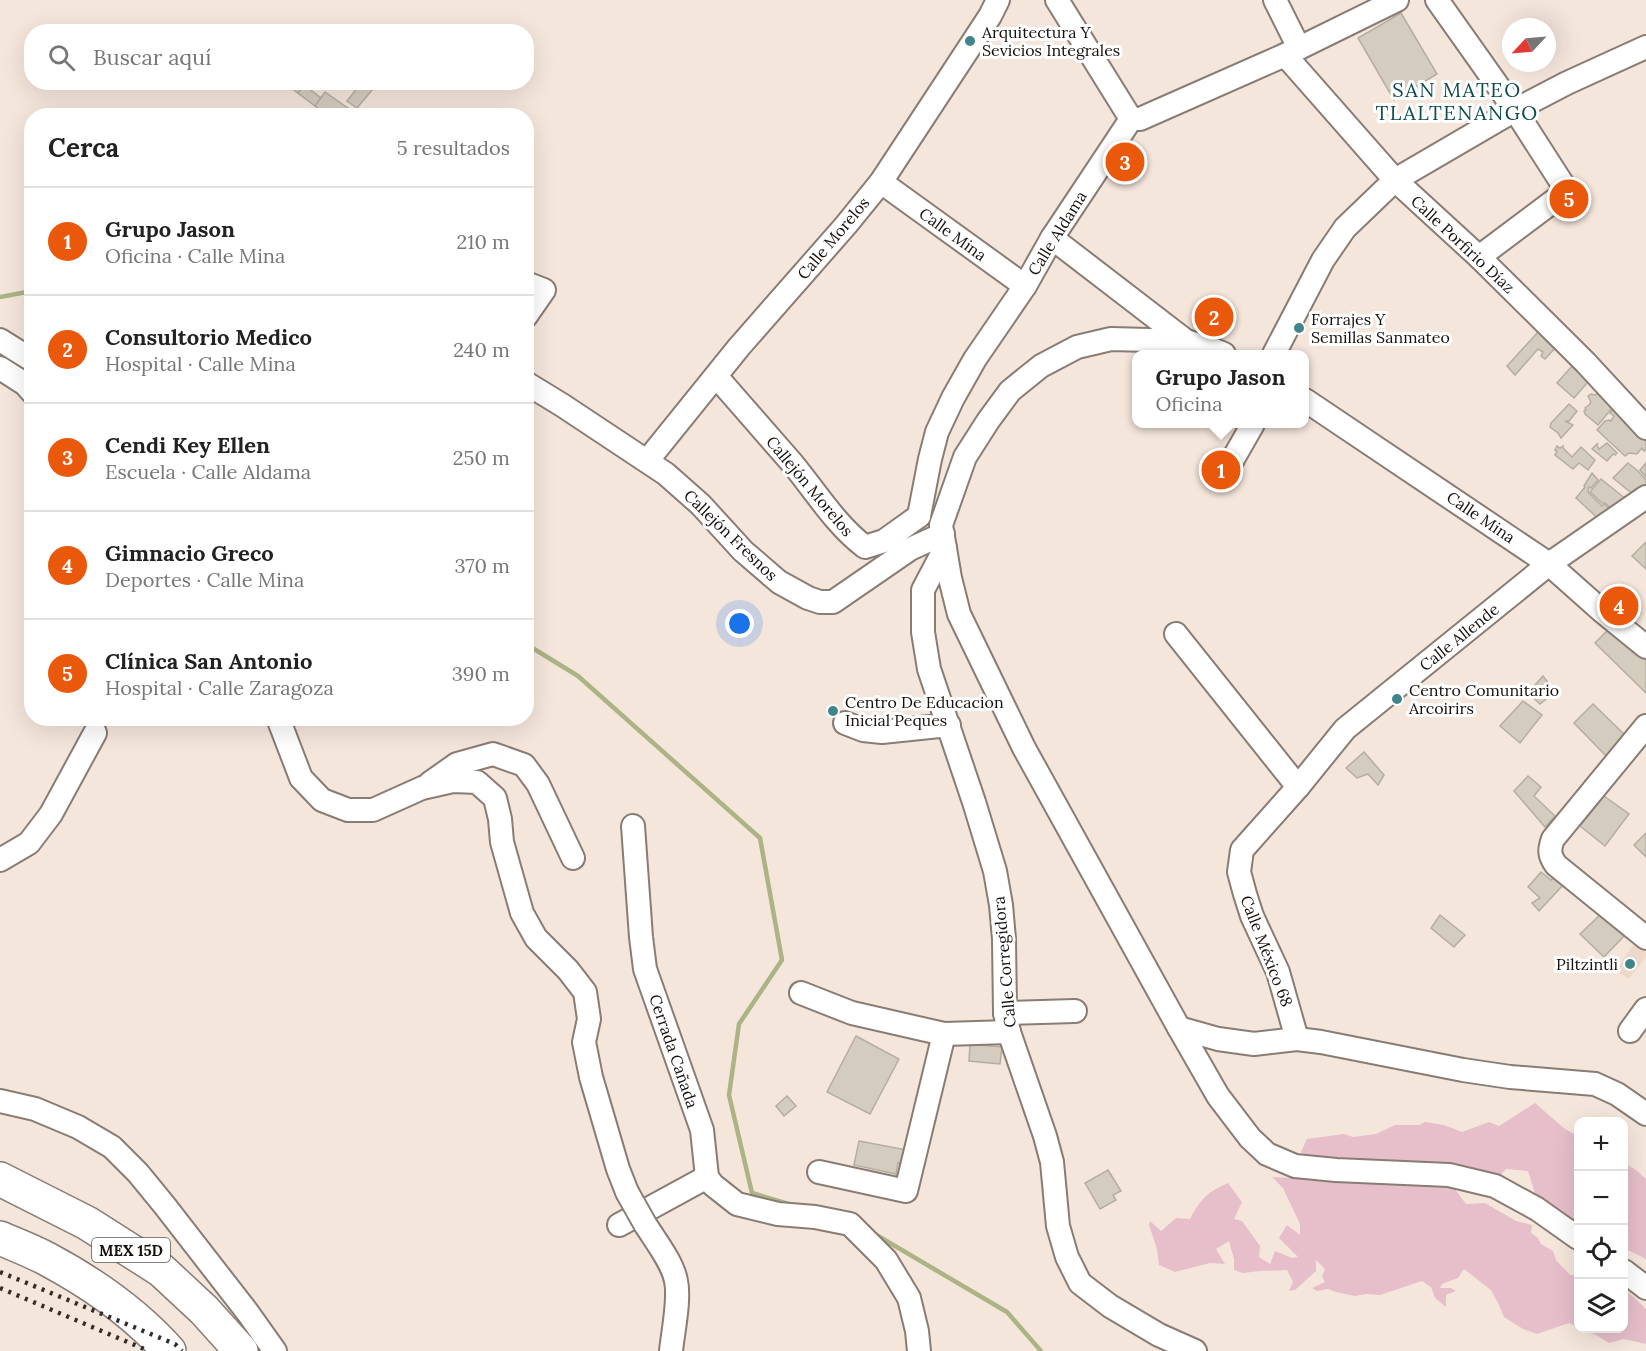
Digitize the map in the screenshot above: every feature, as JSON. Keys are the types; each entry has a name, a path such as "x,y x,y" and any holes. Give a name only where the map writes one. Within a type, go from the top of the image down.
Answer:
{"highway":[{"name":"MEX 15D","path":"0,1179 87,1223 161,1270 204,1310 241,1351"},
{"name":"MEX 15D","path":"0,1238 46,1258 101,1291 138,1320 169,1351"}],"street":[{"name":"Calle Morelos","path":"647,461 739,347 881,182 990,16 998,0"},
{"path":"1057,0 1131,119 1140,119 1292,52 1397,0"},
{"name":"Calle Porfirio Díaz","path":"1275,0 1292,52 1395,180 1479,257 1585,362 1646,428"},
{"path":"1437,0 1515,110 1567,191 1479,257"},
{"path":"1276,350 1323,260 1345,228 1395,180 1515,110 1646,47"},
{"name":"Calle Aldama","path":"919,516 937,432 953,398 975,359 1025,286 1052,238 1131,119"},
{"name":"Calle Mina","path":"881,182 1025,286"},
{"path":"1052,238 1185,341 1214,350"},
{"path":"534,286 544,290 534,304"},
{"name":"Calle Corregidora","path":"1185,341 1112,339 1077,347 1041,366 1010,391 965,457 943,535 923,590 923,632 929,669 995,871 1004,939 1007,1023 1045,1136 1055,1179 1058,1226 1067,1257 1080,1283 1110,1306 1149,1329 1195,1351"},
{"path":"0,340 24,355"},
{"path":"0,368 24,383"},
{"name":"Callejón Morelos","path":"716,376 792,463 842,527 865,547 884,541 919,516"},
{"name":"Callejón Fresnos","path":"534,388 666,474 701,505 743,551 779,582 808,598 820,602 833,602 910,549 943,535"},
{"name":"Calle Mina","path":"1309,403 1549,564 1646,647"},
{"path":"1229,466 1250,428"},
{"name":"Calle Allende","path":"1242,850 1346,729 1549,564 1646,497"},
{"path":"919,516 943,535 959,614 1024,748 1218,1096 1250,1138 1267,1154 1295,1166 1449,1175 1495,1186 1537,1209 1574,1235"},
{"path":"1176,634 1298,787"},
{"path":"845,723 863,730 882,732 949,725"},
{"path":"281,726 302,778 322,800 348,810 373,810 422,788 457,764 493,754 524,765 538,784 573,858"},
{"path":"1646,726 1554,839 1549,850 1556,865 1646,938"},
{"path":"0,860 29,843 51,814 95,733"},
{"path":"422,788 453,781 477,782 495,798 502,842 522,914 536,938 568,970 585,992 589,1019 585,1042 591,1077 618,1169 627,1192 664,1254 676,1281 677,1298 671,1351"},
{"name":"Cerrada Cañada","path":"633,826 645,969 702,1130 707,1177"},
{"name":"Calle México 68","path":"1242,850 1239,872 1245,894 1278,972 1297,1039"},
{"path":"801,993 852,1013 944,1034 1075,1011"},
{"path":"1630,1032 1646,1009"},
{"path":"1179,1028 1218,1039 1254,1044 1297,1039 1463,1071 1595,1084 1617,1094 1646,1114"},
{"path":"819,1172 906,1191 944,1034"},
{"path":"0,1101 35,1109 78,1127 112,1147 138,1173 165,1206 275,1351"},
{"path":"619,1225 707,1177 713,1185 737,1204 778,1214 815,1217 850,1224 886,1260 909,1298 919,1351"},
{"path":"1628,1275 1646,1288"}],"shaded area":[{"name":"Piltzintli","path":"1637,939 1646,946 1646,957 1629,979 1616,970"},
{"path":"1535,1103 1574,1134 1574,1232 1545,1225 1528,1171 1506,1169 1494,1182 1454,1188 1466,1204 1485,1203 1516,1221 1532,1225 1531,1233 1538,1238 1541,1244 1553,1251 1556,1260 1570,1275 1574,1275 1574,1325 1569,1323 1537,1334 1523,1329 1504,1317 1491,1290 1464,1269 1458,1278 1442,1284 1440,1288 1451,1288 1456,1291 1446,1295 1446,1307 1435,1298 1431,1287 1422,1281 1380,1295 1355,1296 1328,1289 1317,1291 1312,1288 1325,1282 1322,1276 1325,1269 1316,1260 1316,1271 1295,1290 1289,1291 1293,1282 1287,1270 1243,1273 1234,1270 1234,1259 1229,1241 1216,1249 1225,1264 1210,1263 1175,1272 1159,1265 1150,1221 1161,1231 1176,1218 1190,1219 1205,1197 1228,1183 1242,1202 1234,1219 1242,1221 1260,1246 1259,1257 1270,1264 1275,1251 1292,1258 1298,1257 1279,1238 1287,1225 1300,1235 1300,1224 1283,1188 1272,1177 1294,1178 1317,1167 1301,1152 1307,1139 1344,1134 1353,1137 1376,1134 1395,1125 1419,1125 1425,1122 1444,1125 1462,1132 1489,1122 1499,1126"},
{"path":"1628,1165 1646,1179 1646,1260 1628,1250"},
{"path":"1628,1292 1646,1309 1646,1344 1624,1339 1609,1343 1591,1333 1628,1333"}],"building":[{"path":"1401,13 1437,74 1394,100 1358,38"},
{"path":"300,90 311,90 321,98 315,106 298,93"},
{"path":"356,90 372,90 357,108 347,101"},
{"path":"325,92 348,108 318,108 315,106"},
{"path":"1539,331 1556,347 1545,359 1541,356 1543,352 1538,349 1515,375 1507,366"},
{"path":"1572,366 1578,372 1580,369 1585,374 1582,376 1589,381 1574,398 1557,383"},
{"path":"1602,390 1619,400 1598,425 1584,411 1591,402 1588,396 1595,395"},
{"path":"1569,404 1577,411 1569,421 1565,421 1573,425 1561,438 1550,427"},
{"path":"1614,408 1646,430 1646,449 1644,451 1642,448 1637,454 1629,453 1625,456 1597,430 1605,421 1611,421 1614,416 1610,413"},
{"path":"1598,443 1599,449 1607,443 1617,453 1607,461 1592,449"},
{"path":"1557,446 1560,448 1563,446 1572,457 1581,447 1595,460 1588,470 1579,463 1573,469 1555,455"},
{"path":"1628,463 1646,480 1646,486 1634,495 1613,478"},
{"path":"1646,463 1646,477 1640,470"},
{"path":"1592,473 1598,480 1591,488 1589,487 1588,492 1602,506 1604,504 1613,512 1602,522 1576,498"},
{"path":"1601,479 1627,500 1614,511 1590,492"},
{"path":"1646,542 1646,569 1632,556"},
{"path":"1613,625 1646,655 1646,693 1595,643"},
{"path":"1543,676 1555,692 1540,704 1528,693"},
{"path":"1523,701 1542,715 1520,743 1500,726"},
{"path":"1593,704 1626,736 1607,757 1574,723"},
{"path":"1364,752 1384,775 1378,785 1368,774 1357,778 1346,768"},
{"path":"1528,776 1541,787 1534,796 1555,816 1545,827 1514,791"},
{"path":"1604,796 1629,814 1605,846 1580,826"},
{"path":"1646,833 1646,857 1634,845"},
{"path":"1541,872 1551,880 1556,875 1565,883 1539,911 1532,903 1540,898 1528,887"},
{"path":"1601,914 1625,935 1604,957 1580,934"},
{"path":"1440,915 1465,935 1454,947 1431,928"},
{"path":"856,1036 899,1059 870,1114 827,1092"},
{"path":"970,1044 1002,1047 1000,1064 969,1061"},
{"path":"787,1096 796,1106 784,1116 776,1106"},
{"path":"859,1141 907,1150 904,1165 898,1163 896,1174 854,1165"},
{"path":"1108,1170 1121,1191 1113,1195 1116,1200 1100,1209 1085,1183"}],"waterway":[{"path":"0,297 24,292"},
{"path":"534,649 578,676 760,838 782,960 739,1024 729,1095 752,1193 792,1205"},
{"path":"873,1233 1007,1312 1041,1351"}],"railway":[{"path":"0,1272 175,1344 182,1351"},
{"path":"0,1288 149,1351"}],"place":[{"name":"Arquitectura Y Sevicios Integrales","path":"970,41"},
{"name":"Cendi Key Ellen","path":"1125,162"},
{"name":"Clínica San Antonio","path":"1569,199"},
{"name":"Consultorio Medico","path":"1214,317"},
{"name":"Forrajes Y Semillas Sanmateo","path":"1299,328"},
{"name":"Grupo Jason","path":"1221,470"},
{"name":"Gimnacio Greco","path":"1619,606"},
{"name":"Centro Comunitario Arcoirirs","path":"1397,699"},
{"name":"Centro De Educacion Inicial Peques","path":"833,711"},
{"name":"Piltzintli","path":"1630,964"}],"district":[{"name":"SAN MATEO TLALTENANGO","path":"1457,100"}]}
